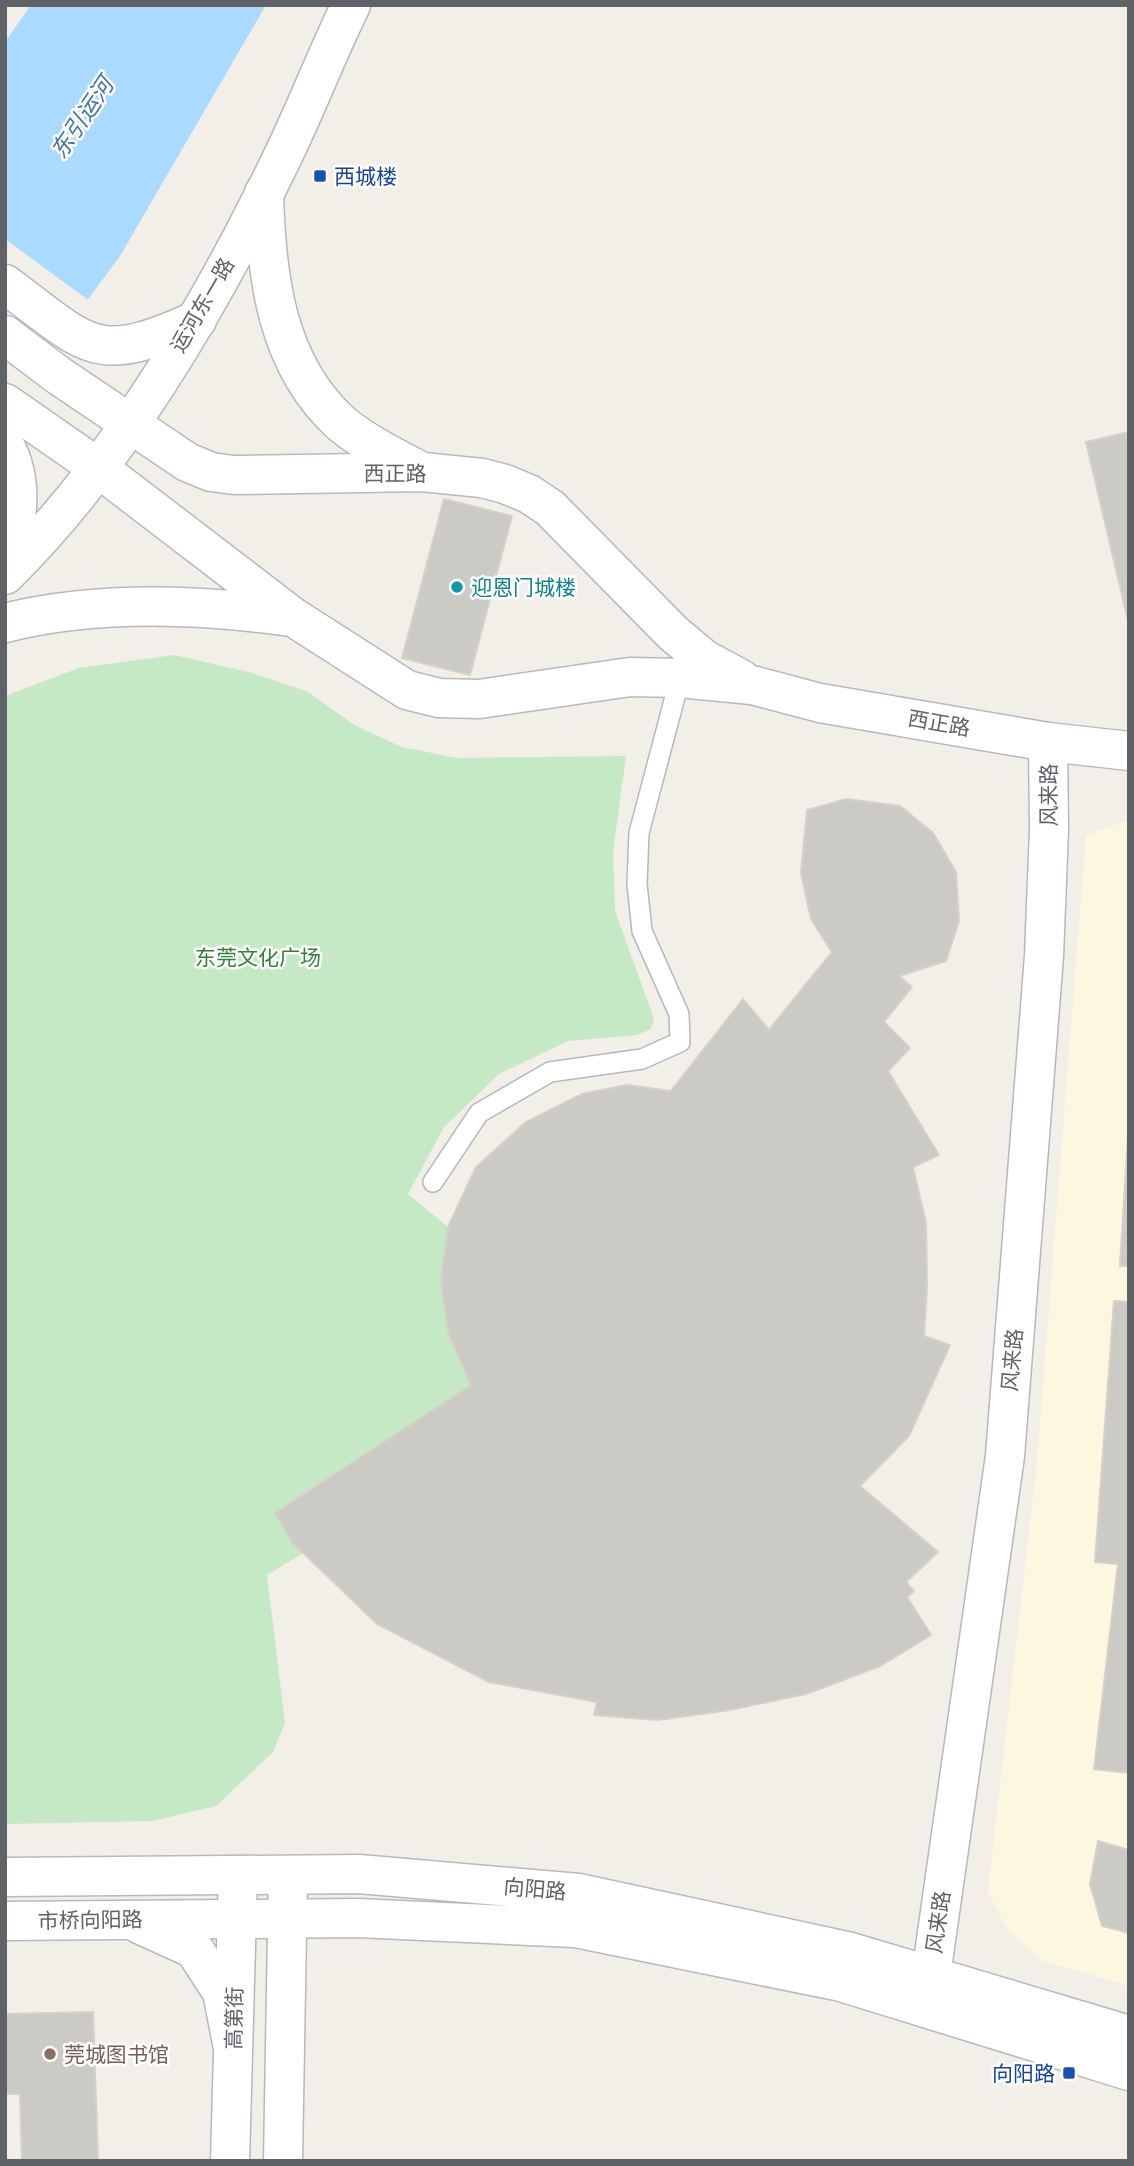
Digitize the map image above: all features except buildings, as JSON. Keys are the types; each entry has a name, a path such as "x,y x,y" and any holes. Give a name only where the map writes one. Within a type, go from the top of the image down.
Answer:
{"main road":[{"name":"运河东一路","path":"7,574 49,530 97,467 197,320 264,193 351,5"},
{"path":"264,193 266,256 274,303 282,333 298,364 318,397 343,424 422,472"},
{"path":"5,284 83,341 105,347 146,343 197,320"},
{"name":"西正路","path":"5,335 58,375 187,462 211,471 234,475 422,472 482,478 528,494 568,526 673,634 704,659 751,685"},
{"path":"7,574 18,494 12,422"},
{"name":"西正路","path":"12,422 97,467 293,617 407,690 439,698 480,699 630,677 680,678 751,685 820,703 1048,742 1129,751"},
{"path":"5,623 92,611 186,606 293,617"},
{"name":"风来路","path":"930,1975 1005,1456 1044,956 1049,829 1048,742"},
{"name":"高第街","path":"230,2161 238,1874"},
{"path":"283,2161 288,1874"},
{"name":"向阳路","path":"5,1877 359,1874 579,1893 847,1951 1129,2035"},
{"name":"向阳路","path":"176,1919 357,1918 575,1928 841,1982 1129,2071"},
{"name":"市桥向阳路","path":"5,1921 176,1919"},
{"path":"131,1920 194,1949 222,1992 233,2048"}],"lane":[{"path":"433,1182 480,1112 550,1072 642,1059 680,1042 679,1014 642,931 638,884 639,834 680,678"}],"shaded area":[{"path":"1129,820 1129,1986 1040,1960 1006,1927 988,1891 1037,1462 1086,835"}],"green space":[{"name":"东莞文化广场","path":"174,655 249,672 308,692 356,726 402,747 457,758 626,756 613,853 615,911 654,1019 651,1029 637,1035 568,1041 499,1074 444,1127 408,1194 448,1227 441,1280 448,1332 471,1385 276,1513 293,1543 303,1553 267,1575 285,1723 273,1752 216,1806 153,1821 5,1824 5,696 79,668"}],"water":[{"name":"东引运河","path":"31,5 266,5 120,256 5,411 5,42"}],"pier":[{"path":"5,239 91,302 5,414"}],"place":[{"name":"西城楼","path":"320,176"},
{"name":"迎恩门城楼","path":"457,587"},
{"name":"莞城图书馆","path":"50,2054"},
{"name":"向阳路","path":"1069,2073"}]}
